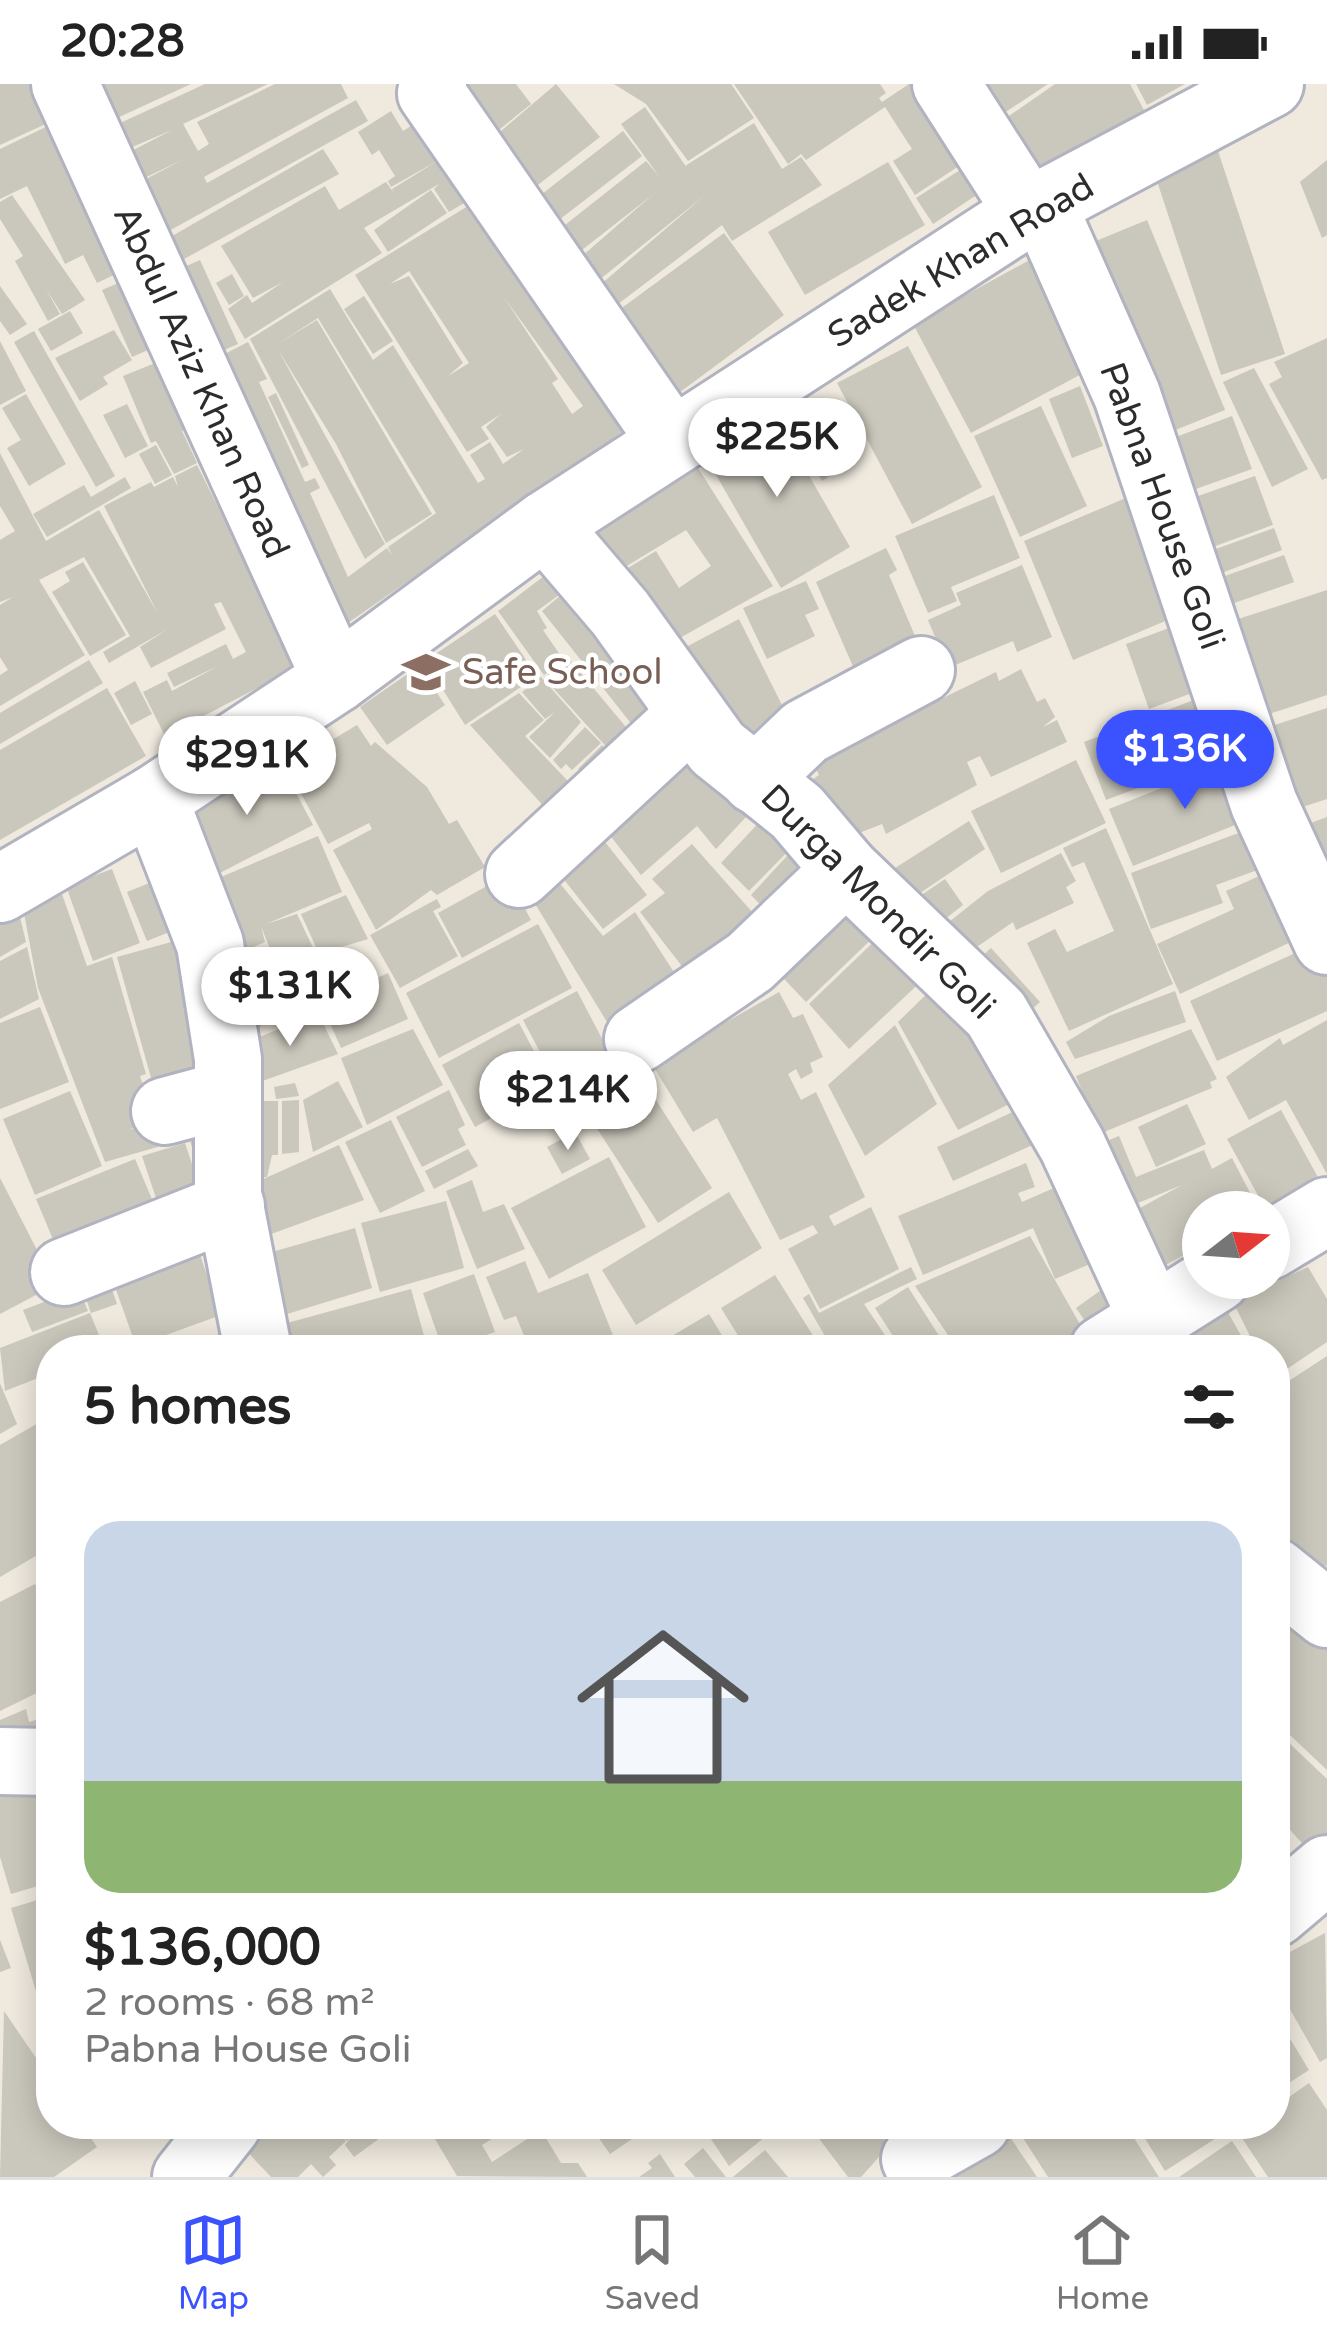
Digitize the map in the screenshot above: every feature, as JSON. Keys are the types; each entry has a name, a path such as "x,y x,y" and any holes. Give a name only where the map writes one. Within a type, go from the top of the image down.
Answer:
{"street":[{"name":"Abdul Aziz Khan Road","path":"65,84 336,680"},
{"path":"433,84 430,93 672,442"},
{"name":"Pabna House Goli","path":"946,84 1036,210 1127,395 1264,804 1327,941"},
{"name":"Sadek Khan Road","path":"0,889 154,799 336,680 545,525 1036,210 1270,84"},
{"name":"Durga Mondir Goli","path":"545,525 620,613 717,748 797,812 847,870 996,1014 1072,1145 1126,1335"},
{"path":"755,780 805,732 921,670"},
{"path":"519,874 692,714"},
{"path":"154,799 210,944 228,1094 231,1207 254,1335"},
{"path":"638,1039 750,962 847,870"},
{"path":"164,1111 228,1094"},
{"path":"64,1272 231,1207"},
{"path":"1290,1233 1327,1211"},
{"path":"1132,1335 1186,1299"},
{"path":"1290,1584 1327,1614"},
{"path":"0,1762 36,1762"},
{"path":"1290,1900 1327,1869"},
{"path":"186,2177 216,2139"},
{"path":"912,2153 943,2139"}],"building":[{"path":"0,84 33,84 50,122 0,145"},
{"path":"100,84 191,84 104,124"},
{"path":"205,84 268,84 183,124 198,151 209,144 197,122 275,84 341,84 348,98 204,177 207,183 356,100 368,121 158,237 133,186 182,160 132,184 118,158 172,130 116,154 105,130"},
{"path":"448,84 516,84 531,104 480,145"},
{"path":"556,84 600,137 521,198 480,149"},
{"path":"614,84 731,84 754,118 688,161 646,104"},
{"path":"734,84 880,84 886,93 879,98 882,102 909,84 922,84 971,158 915,195 893,161 912,149 885,107 806,160 801,154 788,164"},
{"path":"963,84 1048,84 989,123"},
{"path":"1055,84 1130,84 1145,112 1025,176 999,123"},
{"path":"1136,84 1185,84 1147,105"},
{"path":"645,107 687,168 564,264 546,240 646,161 659,176 621,124"},
{"path":"391,111 403,131 414,124 641,419 332,634 211,361 248,342 267,379 259,382 305,482 315,478 320,488 310,493 348,577 387,548 392,555 388,547 436,513 318,318 279,343 317,320 432,514 386,543 336,444 277,348 385,544 365,559 250,339 330,289 373,360 393,345 478,483 485,479 470,455 490,442 503,464 524,449 507,457 486,427 501,414 481,427 489,439 467,452 355,275 468,206 466,202 449,212 434,189 439,184 364,228 382,253 245,339 228,309 247,295 252,303 283,282 253,298 221,246 325,186 339,210 386,182 394,193 392,189 439,160 391,187 388,181 395,176 379,150 372,155 358,132","holes":["409,271 469,363 448,376 463,363 409,276 390,284","503,296 583,406 572,414 552,383 558,379"]},
{"path":"754,123 782,169 801,157 822,185 732,241 722,225 601,317 586,297 704,196 584,292 566,270 688,164"},
{"path":"52,124 122,271 97,283 83,255 65,264 27,186 0,199 0,149"},
{"path":"623,131 642,156 542,233 524,208"},
{"path":"323,149 339,174 173,265 160,243"},
{"path":"1218,151 1285,354 1221,375 1154,172"},
{"path":"1327,160 1327,235 1322,238 1300,182"},
{"path":"888,162 925,225 805,295 768,232"},
{"path":"968,165 984,190 933,224 916,198"},
{"path":"431,190 447,213 388,252 374,230"},
{"path":"12,195 85,300 62,314 46,289 60,314 48,321 15,261 23,256 0,219 0,202"},
{"path":"1147,220 1225,410 1168,433 1091,243"},
{"path":"724,233 784,315 664,404 604,321"},
{"path":"1046,251 1104,362 971,433 913,324"},
{"path":"200,260 238,344 208,357 171,273"},
{"path":"232,274 244,296 229,305 216,283"},
{"path":"128,279 157,346 132,357 102,290"},
{"path":"0,286 27,324 10,335 0,321"},
{"path":"364,296 393,341 373,354 344,309"},
{"path":"70,311 83,333 51,351 38,329"},
{"path":"114,330 132,360 103,377 108,384 80,401 55,358"},
{"path":"34,331 115,476 96,487 14,342"},
{"path":"1327,338 1327,478 1322,480 1269,384 1282,377 1274,362"},
{"path":"0,341 26,391 0,405"},
{"path":"908,346 982,487 912,524 837,383"},
{"path":"165,359 192,427 182,431 197,463 174,474 156,441 151,443 123,376"},
{"path":"1254,368 1308,469 1272,487 1223,382"},
{"path":"1080,386 1103,446 1072,458 1049,399"},
{"path":"276,393 309,465 302,468 268,397"},
{"path":"26,394 66,464 29,486 7,448 21,440 2,408"},
{"path":"127,404 148,446 125,458 103,415"},
{"path":"1041,406 1087,506 1020,537 974,436"},
{"path":"773,413 850,547 781,588 704,454"},
{"path":"1232,416 1252,469 1176,496 1157,444"},
{"path":"817,426 822,436 831,431 839,444 828,451 839,470 822,481 797,437"},
{"path":"156,445 172,475 155,484 139,454"},
{"path":"0,453 46,541 99,510 158,614 104,506 151,482 154,487 173,477 178,487 175,476 197,465 298,667 165,736 143,692 167,680 172,691 218,666 174,687 167,673 226,644 233,659 246,652 221,602 214,604 226,629 151,668 140,647 168,629 109,663 103,652 130,636 84,557 39,580 85,655 0,706 0,675 8,670 0,657 0,605 13,597 0,602 0,540 15,531 0,506"},
{"path":"698,468 773,586 669,644 623,571 656,551 679,588 711,566 686,530 620,570 597,534"},
{"path":"1255,476 1273,525 1199,552 1181,502"},
{"path":"125,477 131,488 47,537 33,514 84,485 91,497"},
{"path":"1140,492 1189,611 1073,660 1024,541"},
{"path":"994,495 1020,558 951,587 957,601 928,613 895,536"},
{"path":"1274,528 1282,550 1211,577 1202,554"},
{"path":"886,548 897,570 889,575 924,657 859,680 816,582"},
{"path":"1284,555 1294,582 1217,609 1208,582"},
{"path":"83,562 126,635 90,656 52,592 70,581 65,572"},
{"path":"1022,565 1052,637 1017,652 1013,641 948,668 928,620 961,605 956,593"},
{"path":"548,573 563,592 537,611 547,628 543,630 565,662 569,659 641,745 622,764 544,678 556,667 544,675 498,611"},
{"path":"806,581 819,609 805,615 815,636 767,659 743,608"},
{"path":"567,590 668,719 645,741 542,611"},
{"path":"1327,590 1327,695 1254,719 1223,624"},
{"path":"495,614 537,676 465,725 425,661"},
{"path":"1196,618 1219,683 1149,709 1126,644"},
{"path":"739,619 793,727 745,750 686,647"},
{"path":"89,660 103,683 0,744 0,713"},
{"path":"419,666 445,705 387,745 360,707"},
{"path":"1021,669 1037,702 1045,698 1055,717 1043,727 1057,720 1067,742 991,777 980,756 967,762 977,785 886,834 882,824 849,837 832,801 824,804 812,780 819,775 812,761 931,693 937,701 996,672 999,681"},
{"path":"541,677 581,722 550,758 529,737 555,712 545,719 522,692"},
{"path":"135,681 152,714 131,725 114,693"},
{"path":"107,688 146,756 0,840 0,750"},
{"path":"1217,691 1239,750 1106,800 1084,742"},
{"path":"519,693 544,720 525,736 585,799 558,822 470,725"},
{"path":"1327,708 1327,799 1287,812 1259,730"},
{"path":"357,725 371,746 375,742 427,787 449,824 457,820 485,867 437,895 431,890 376,930 333,850 372,829 369,823 328,844 287,767"},
{"path":"585,727 601,743 572,770 566,764 561,769 553,760"},
{"path":"680,744 746,817 716,849 697,826 641,875 598,820"},
{"path":"602,745 621,765 597,789 578,769"},
{"path":"1237,758 1260,815 1133,866 1109,809"},
{"path":"1076,760 1106,823 1001,873 971,811"},
{"path":"279,761 313,825 214,876 181,811"},
{"path":"767,814 797,842 749,891 721,863"},
{"path":"1327,817 1327,894 1295,829"},
{"path":"969,821 985,849 898,908 873,882"},
{"path":"590,823 647,895 603,929 547,858"},
{"path":"1260,825 1274,864 1216,885 1223,903 1151,929 1131,873"},
{"path":"1106,828 1173,984 1069,1031 1027,943 1055,929 1067,952 1114,931 1084,862 1072,867 1063,848"},
{"path":"318,836 342,892 266,924 297,914 316,954 267,971 259,947 270,949 261,926 265,942 233,956 202,885"},
{"path":"799,843 830,875 780,925 751,895"},
{"path":"692,844 768,930 698,987 640,912 665,893 652,879"},
{"path":"1061,853 1076,881 1066,887 1074,903 1016,930 1013,922 955,962 935,933 988,891"},
{"path":"544,864 603,936 635,912 688,994 618,1040 523,884"},
{"path":"112,869 140,943 93,961 66,886"},
{"path":"1266,873 1310,933 1180,994 1157,944 1234,909 1226,891"},
{"path":"507,875 531,920 462,958 438,913"},
{"path":"162,878 182,927 147,941 127,892"},
{"path":"945,879 963,905 926,934 901,909"},
{"path":"842,888 881,930 806,1002 766,960"},
{"path":"62,894 87,966 112,957 146,1074 140,1076 154,1121 127,1130 216,1108 217,1144 193,1150 189,1138 105,1162 38,988 24,913"},
{"path":"346,895 368,939 319,954 301,914"},
{"path":"437,899 441,907 433,911 458,956 400,988 370,935"},
{"path":"19,913 26,942 0,957 0,923"},
{"path":"538,924 572,988 439,1058 406,993"},
{"path":"886,930 928,975 849,1049 809,1004"},
{"path":"182,939 192,975 180,977 212,1090 159,1106 117,957"},
{"path":"1315,944 1327,971 1327,1011 1217,1061 1190,1001"},
{"path":"27,947 39,999 0,1019 0,961"},
{"path":"991,948 1040,1002 1017,1023 968,969"},
{"path":"321,959 335,994 248,1031 239,995"},
{"path":"388,973 408,1019 341,1048 321,1003"},
{"path":"940,981 1035,1091 958,1130 898,1022"},
{"path":"577,991 610,1054 556,1082 523,1020"},
{"path":"1175,991 1186,1022 1075,1059 1066,1042 1109,1016"},
{"path":"779,992 793,1018 803,1014 823,1057 810,1063 813,1072 801,1079 796,1069 788,1074 801,1100 816,1092 865,1197 829,1216 834,1226 871,1207 899,1269 820,1309 788,1249 818,1233 813,1225 780,1240 717,1118 693,1132 652,1064"},
{"path":"40,1007 69,1082 0,1109 0,1023"},
{"path":"318,1013 338,1054 254,1084 247,1042"},
{"path":"1327,1020 1327,1174 1286,1100 1249,1120 1226,1077 1280,1038 1283,1045"},
{"path":"519,1023 552,1085 475,1127 442,1065"},
{"path":"895,1025 937,1104 865,1156 828,1085"},
{"path":"413,1029 443,1085 367,1125 341,1058"},
{"path":"1191,1029 1217,1079 1210,1082 1212,1088 1099,1134 1076,1076"},
{"path":"633,1064 712,1188 658,1223 578,1099"},
{"path":"338,1081 363,1127 313,1152 303,1100"},
{"path":"295,1083 299,1096 276,1099 274,1087"},
{"path":"449,1090 465,1125 458,1129 466,1145 422,1167 396,1117"},
{"path":"70,1091 102,1166 35,1195 3,1119"},
{"path":"299,1100 299,1152 282,1154 282,1101"},
{"path":"250,1101 278,1101 278,1155 272,1155 267,1177 251,1178"},
{"path":"1034,1102 1050,1137 953,1181 937,1147"},
{"path":"1187,1104 1206,1144 1156,1167 1138,1127"},
{"path":"1281,1110 1320,1181 1290,1197 1290,1191 1256,1191 1227,1139"},
{"path":"391,1120 425,1191 380,1213 345,1142"},
{"path":"575,1132 590,1159 562,1174 547,1147"},
{"path":"1119,1136 1136,1177 1204,1150 1212,1169 1232,1158 1249,1191 1182,1191 1182,1256 1145,1276 1120,1219 1182,1185 1116,1212 1090,1148"},
{"path":"185,1143 206,1207 164,1222 142,1156"},
{"path":"339,1145 364,1200 255,1240 248,1186"},
{"path":"468,1149 478,1166 434,1189 425,1171"},
{"path":"609,1157 646,1227 549,1279 511,1208"},
{"path":"135,1159 162,1223 63,1263 36,1199"},
{"path":"1026,1163 1035,1187 1018,1193 1022,1202 1070,1181 1104,1258 1055,1279 1033,1228 923,1275 898,1216"},
{"path":"0,1178 55,1285 0,1314"},
{"path":"472,1180 483,1212 504,1204 525,1249 477,1269 446,1191"},
{"path":"729,1192 762,1248 636,1325 602,1270"},
{"path":"446,1201 464,1268 380,1292 361,1223"},
{"path":"355,1228 372,1288 274,1318 255,1257"},
{"path":"193,1235 221,1315 166,1335 132,1335 108,1267"},
{"path":"1030,1236 1086,1335 948,1335 915,1286"},
{"path":"525,1261 538,1293 588,1273 613,1335 524,1335 516,1316 504,1320 486,1277"},
{"path":"911,1267 917,1279 864,1304 885,1335 824,1335 803,1298 809,1294 819,1313"},
{"path":"1308,1267 1327,1299 1327,1342 1290,1367 1290,1335 1250,1335 1233,1302 1290,1299 1290,1275"},
{"path":"474,1274 495,1332 438,1335 423,1293"},
{"path":"775,1275 813,1335 738,1335 721,1308"},
{"path":"108,1278 117,1304 91,1313 82,1287"},
{"path":"1118,1278 1134,1301 1092,1331 1076,1308"},
{"path":"908,1287 938,1335 892,1335 875,1308"},
{"path":"79,1289 88,1311 32,1332 23,1310"},
{"path":"411,1289 424,1335 283,1335 280,1325"},
{"path":"1224,1305 1241,1335 1179,1335"},
{"path":"90,1313 99,1335 36,1335 36,1379 5,1391 0,1348"},
{"path":"709,1314 722,1335 674,1335"},
{"path":"1327,1356 1327,1565 1307,1578 1290,1551 1290,1380"},
{"path":"0,1383 17,1424 0,1434"},
{"path":"36,1424 36,1556 0,1577 0,1445"},
{"path":"36,1586 36,1693 0,1711 0,1602"},
{"path":"1290,1611 1327,1640 1327,1770 1290,1735"},
{"path":"26,1709 29,1722 36,1720 36,1733 0,1741 0,1720"},
{"path":"1290,1744 1327,1779 1327,1835 1309,1851 1290,1830"},
{"path":"36,1780 36,1886 11,1894 0,1857 0,1781"},
{"path":"36,1900 36,1991 11,1908"},
{"path":"1325,1933 1327,2058 1320,2062 1290,2009 1290,1952"},
{"path":"0,1940 11,1968 0,1972"},
{"path":"4,2011 36,2058 36,2139 91,2139 97,2147 54,2177 0,2177"},
{"path":"1290,2039 1309,2070 1290,2082"},
{"path":"1309,2083 1327,2110 1327,2177 1268,2177 1243,2139 1290,2139 1290,2096"},
{"path":"241,2139 346,2141 329,2157 336,2165 323,2177 311,2164 298,2177 271,2177 240,2144"},
{"path":"350,2139 379,2139 354,2157 345,2145"},
{"path":"435,2139 492,2139 482,2145 492,2162 527,2139 546,2139 561,2163 578,2163 587,2177 457,2176"},
{"path":"600,2139 632,2139 610,2154"},
{"path":"711,2139 762,2139 729,2166"},
{"path":"819,2139 884,2139 886,2149 861,2177 848,2177"},
{"path":"1011,2139 1037,2177 949,2177"},
{"path":"1024,2139 1135,2139 1159,2177 1048,2177"},
{"path":"1145,2139 1215,2139 1165,2171"},
{"path":"1232,2141 1256,2177 1179,2177"},
{"path":"703,2148 726,2177 695,2177 684,2164"},
{"path":"765,2150 788,2177 733,2177"},
{"path":"660,2154 675,2177 639,2177 652,2168 648,2163"}],"place":[{"name":"Safe School","path":"426,672"}]}
